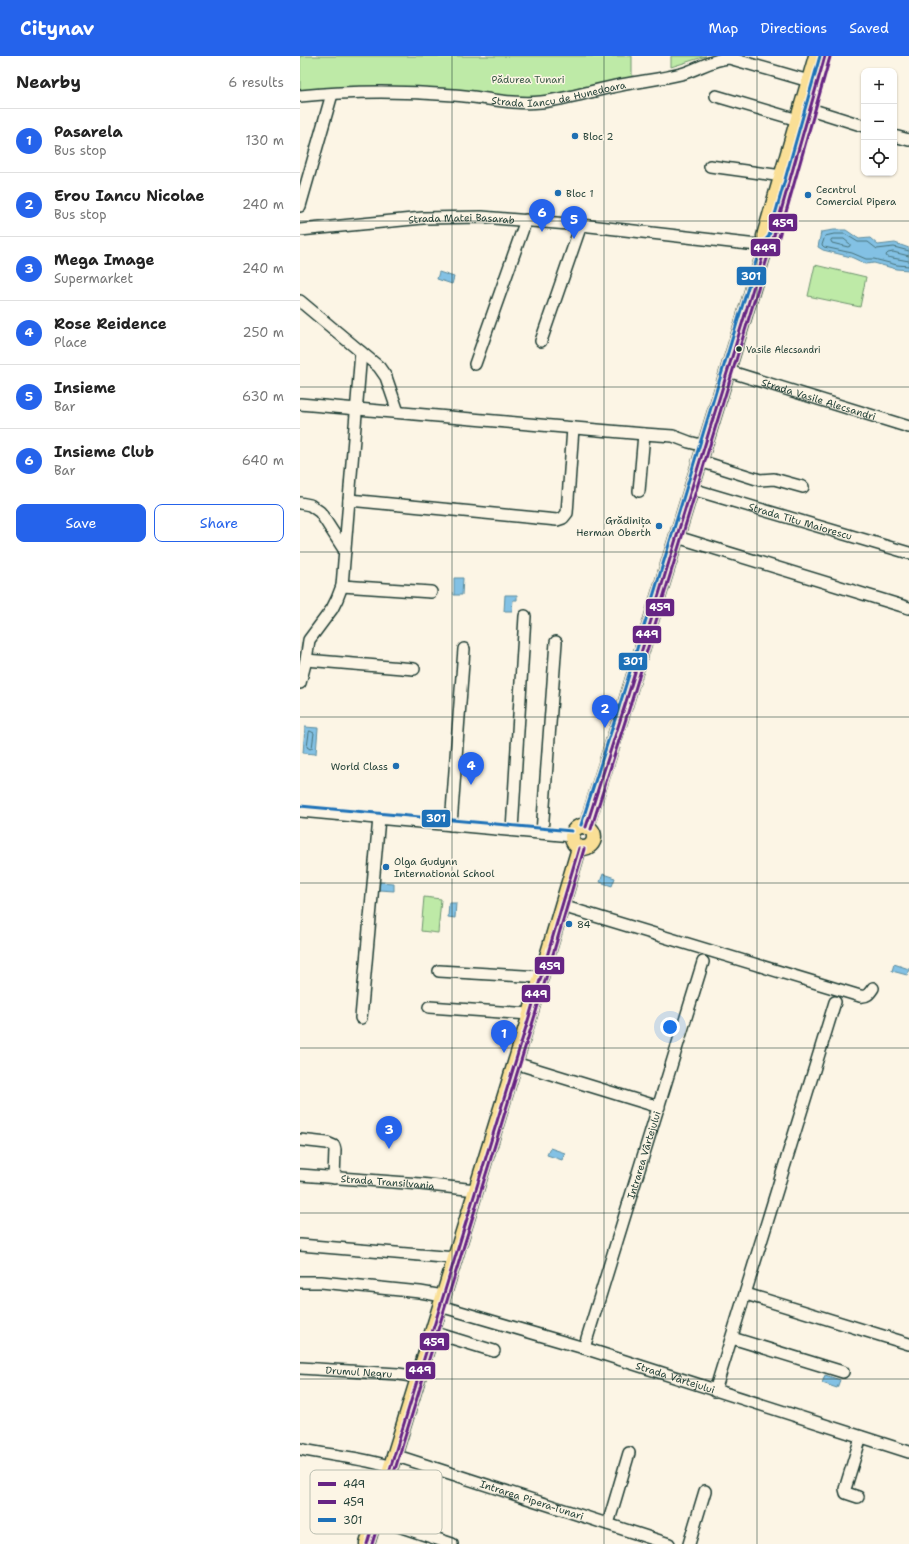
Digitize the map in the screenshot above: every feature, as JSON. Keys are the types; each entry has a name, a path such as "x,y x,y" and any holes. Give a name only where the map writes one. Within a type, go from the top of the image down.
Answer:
{"main road":[{"path":"766,246 764,236 816,56"},
{"path":"586,827 692,489 766,246 773,239 825,56"},
{"path":"581,826 586,827 592,831 594,836 593,841 586,848 579,848 573,843 572,836 577,828 581,826"},
{"path":"390,1470 530,1014 579,848"},
{"path":"367,1544 370,1534"}],"street":[{"name":"Strada Iancu de Hunedoara","path":"300,96 418,93 454,94 518,103 541,102 567,98 620,85 682,74 721,59 729,58 809,81"},
{"path":"300,206 332,94"},
{"path":"716,96 798,120"},
{"path":"810,109 861,125"},
{"path":"897,137 909,140"},
{"path":"710,166 782,176"},
{"name":"Strada Matei Basarab","path":"300,230 438,217 482,217 582,225 766,246"},
{"path":"475,364 526,220"},
{"path":"542,341 582,225"},
{"path":"300,301 379,367 386,377 398,412"},
{"path":"300,683 306,660 305,640 332,609 342,586 361,352"},
{"name":"Strada Vasile Alecsandri","path":"728,371 909,427"},
{"path":"300,404 649,435 671,443 689,442 705,446"},
{"path":"349,500 557,520 563,518 567,513 573,428"},
{"path":"639,491 649,435"},
{"path":"700,461 760,480 774,479 803,487"},
{"name":"Strada Titu Maiorescu","path":"692,489 909,553"},
{"path":"300,503 310,505 320,512 345,551"},
{"path":"677,537 909,608"},
{"path":"342,586 431,592"},
{"path":"512,830 525,616"},
{"path":"542,832 556,642"},
{"path":"451,825 464,648"},
{"path":"306,660 414,669"},
{"path":"300,811 542,832 572,836"},
{"path":"361,1018 379,818"},
{"path":"562,906 860,996 864,997 869,995 873,988"},
{"name":"Intrarea Vârtejului","path":"584,1348 703,962"},
{"path":"438,971 541,977"},
{"path":"715,1391 835,1002"},
{"path":"429,1007 530,1014"},
{"path":"515,1063 659,1107"},
{"path":"300,1140 327,1143 334,1146 334,1178"},
{"name":"Strada Transilvania","path":"300,1175 420,1184 476,1190"},
{"path":"300,1245 455,1258"},
{"name":"Strada Vârtejului","path":"300,1282 321,1282 405,1290 715,1391 909,1452"},
{"path":"746,1294 909,1344"},
{"path":"432,1332 494,1351"},
{"path":"732,1338 843,1372"},
{"name":"Drumul Negru","path":"300,1368 398,1374 418,1378"},
{"path":"858,1497 846,1493 845,1489 861,1437"},
{"name":"Intrarea Pipera-Tunari","path":"300,1448 317,1453 372,1462 393,1461 424,1470"},
{"path":"608,1524 629,1453"},
{"name":"Intrarea Pipera-Tunari","path":"442,1475 608,1524 669,1544"},
{"path":"689,1544 705,1491"},
{"path":"422,1534 452,1544"}],"green space":[{"name":"Pădurea Tunari","path":"300,56 632,56 632,83 567,97 300,96"},
{"path":"671,56 706,56 671,67"},
{"path":"815,265 866,277 860,307 808,296"},
{"path":"424,897 441,899 438,933 421,931"}],"water":[{"path":"846,230 859,239 870,238 878,245 895,243 909,248 909,270 896,269 874,263 866,264 851,257 823,250 818,247 821,232"},
{"path":"439,272 454,277 452,284 437,279"},
{"path":"454,578 463,578 462,595 454,595"},
{"path":"505,595 517,595 517,600 513,600 512,611 504,611"},
{"path":"305,727 318,728 316,754 303,753"},
{"path":"603,874 615,878 612,886 600,882"},
{"path":"380,882 394,883 394,891 379,890"},
{"path":"449,903 456,903 455,918 448,917"},
{"path":"894,964 909,969 907,975 892,971"},
{"path":"550,1148 565,1153 562,1160 547,1155"},
{"path":"825,1375 840,1380 837,1388 822,1383"}],"transit line":[{"name":"301","path":"581,825 620,704 761,245 769,236 820,56"},
{"name":"449","path":"586,827 766,246 773,239 825,56"},
{"name":"459","path":"591,829 770,249 778,240 830,57"},
{"name":"301","path":"300,806 572,831"},
{"name":"449","path":"390,1470 530,1014 579,848"},
{"name":"459","path":"395,1470 535,1015 584,849"},
{"name":"449","path":"367,1544 370,1534"},
{"name":"459","path":"372,1544 375,1534"}],"place":[{"name":"Bloc 2","path":"575,136"},
{"name":"Bloc 1","path":"558,193"},
{"name":"Cecntrul Comercial Pipera","path":"808,195"},
{"name":"Insieme Club","path":"542,232"},
{"name":"Insieme","path":"574,239"},
{"name":"Vasile Alecsandri","path":"739,349"},
{"name":"Grădinița Herman Oberth","path":"659,526"},
{"name":"Erou Iancu Nicolae","path":"605,728"},
{"name":"World Class","path":"396,766"},
{"name":"Rose Reidence","path":"471,785"},
{"name":"Olga Gudynn International School","path":"386,867"},
{"name":"84","path":"569,924"},
{"name":"Pasarela","path":"504,1053"},
{"name":"Mega Image","path":"389,1149"}]}
